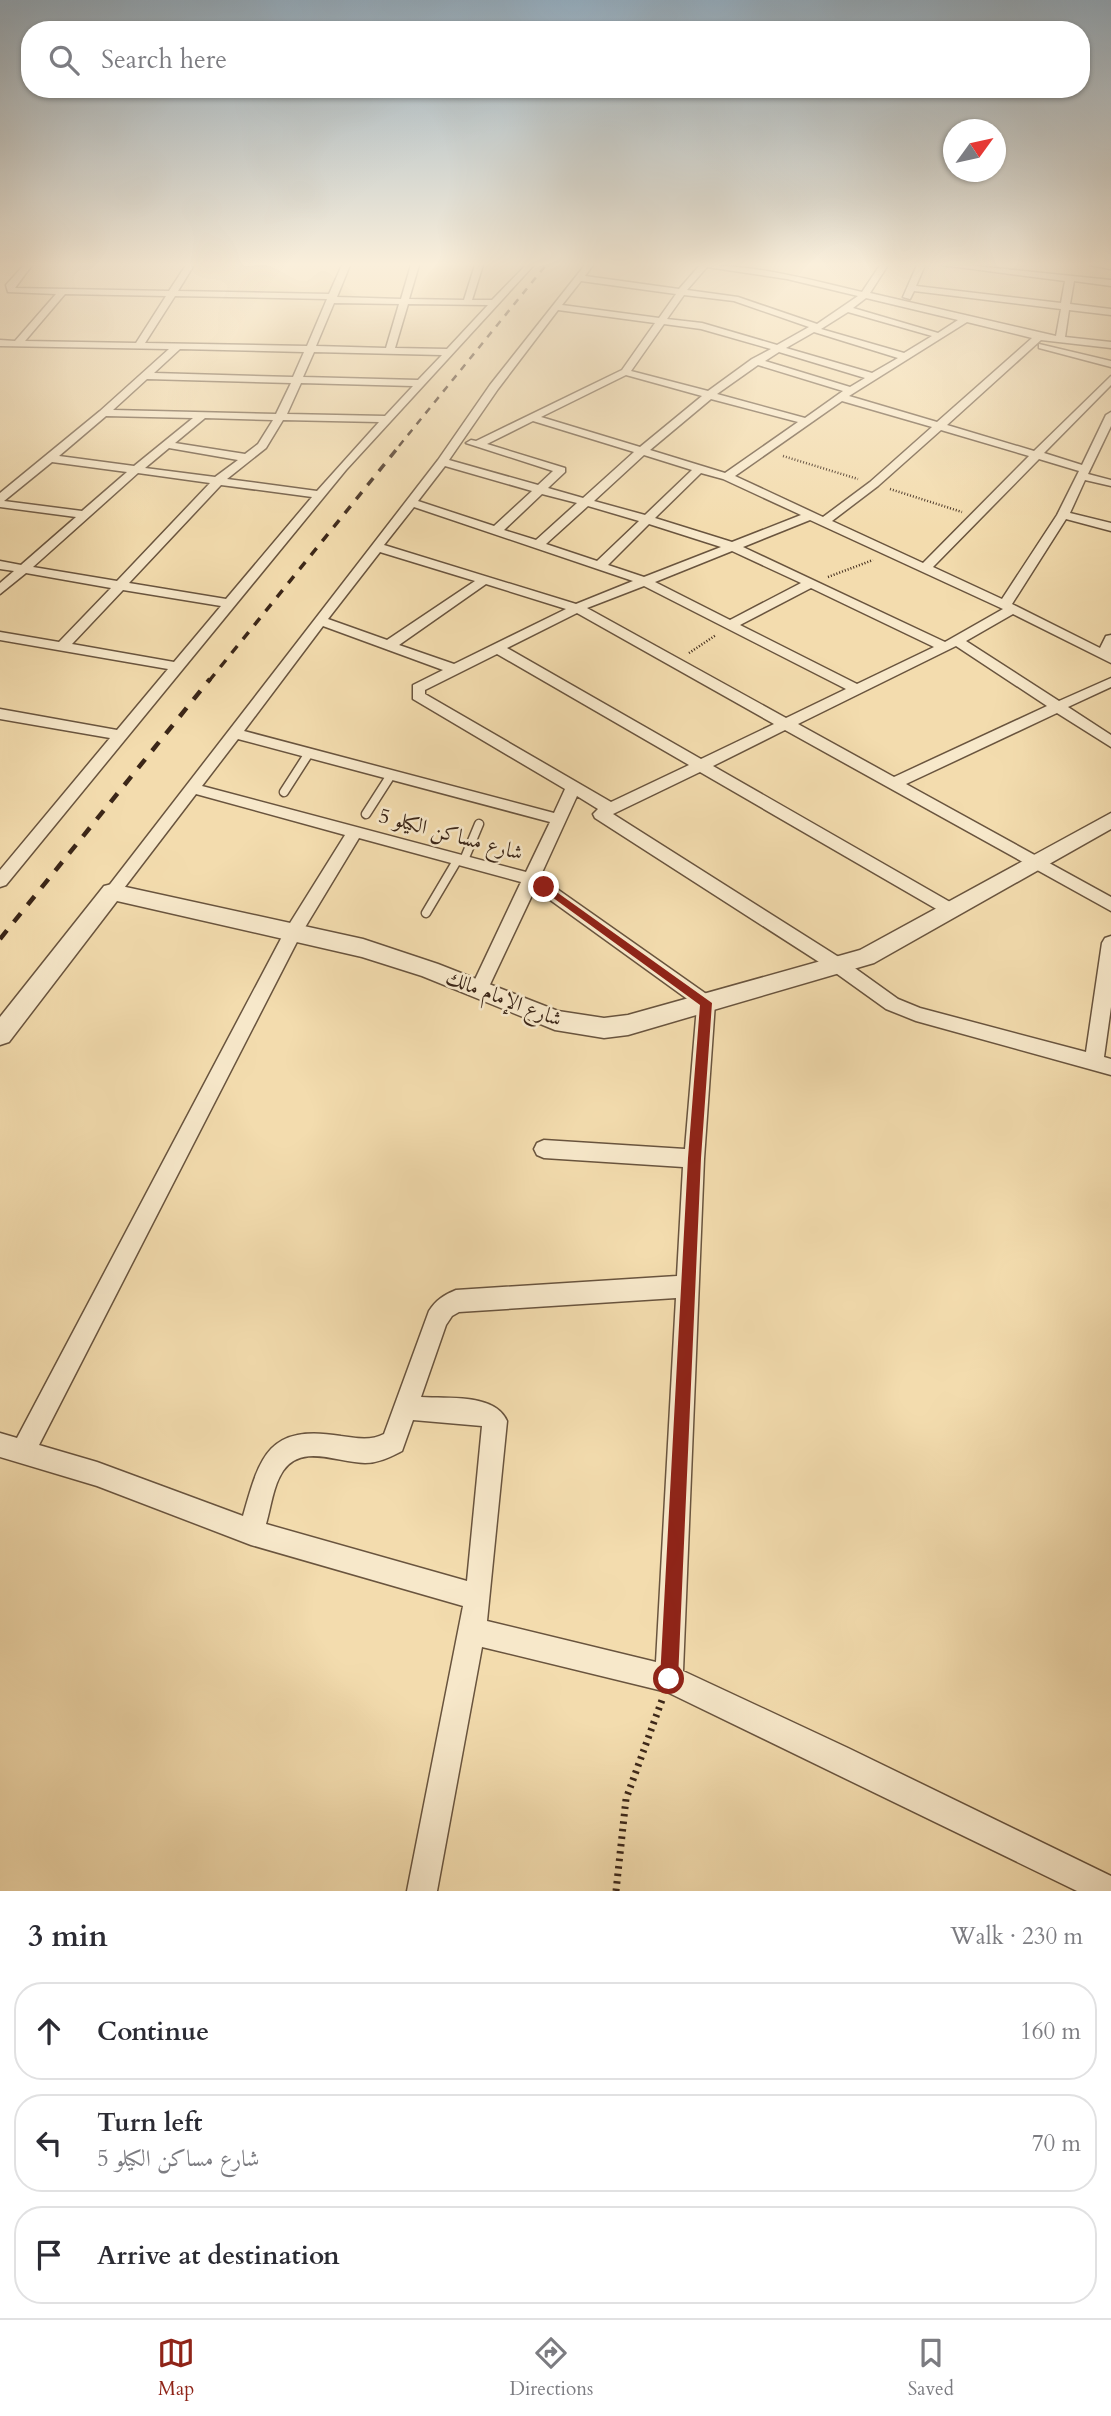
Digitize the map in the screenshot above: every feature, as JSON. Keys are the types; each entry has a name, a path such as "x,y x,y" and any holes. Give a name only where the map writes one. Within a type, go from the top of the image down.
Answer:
{"street":[{"path":"0,502 170,353"},
{"path":"63,646 219,480 262,446 280,417 310,353"},
{"path":"0,881 321,495 451,353"},
{"path":"0,1035 442,462 521,353"},
{"path":"477,445 625,372 638,353"},
{"path":"537,546 709,394 769,353"},
{"path":"792,353 874,377"},
{"path":"894,353 906,357"},
{"path":"727,477 841,397 912,353"},
{"path":"825,521 874,484 1021,353"},
{"path":"1075,353 1111,364"},
{"path":"755,361 852,391"},
{"path":"625,372 806,421"},
{"path":"146,376 423,383"},
{"path":"925,568 1111,379"},
{"path":"841,397 1034,455 1111,483"},
{"path":"1087,402 1111,408"},
{"path":"104,413 388,419"},
{"path":"0,590 137,469 203,415"},
{"path":"1111,415 1063,515 1009,607 950,643 601,814 904,1009 1103,1064 1111,943"},
{"path":"533,418 727,477 1009,607 1107,657 1111,639"},
{"path":"458,439 561,470 496,531"},
{"path":"167,445 246,458"},
{"path":"49,458 321,495"},
{"path":"442,462 648,519 734,547 950,643 1058,706 1111,742"},
{"path":"599,566 700,468"},
{"path":"0,502 86,515"},
{"path":"411,502 644,581 856,690"},
{"path":"609,808 418,696 418,688 577,608 813,515"},
{"path":"1063,515 1111,527"},
{"path":"377,547 577,608 1111,905"},
{"path":"0,565 231,604"},
{"path":"389,645 485,579"},
{"path":"732,624 811,583"},
{"path":"320,621 454,669"},
{"path":"0,636 179,667"},
{"path":"495,647 951,910"},
{"path":"893,784 1111,682"},
{"path":"0,714 122,735"},
{"path":"234,733 558,819"},
{"name":"شارع مساكن الكيلو 5","path":"192,788 531,879 706,1003"},
{"path":"479,990 573,788"},
{"name":"شارع الإمام مالك","path":"112,892 397,958 555,1020 604,1028 628,1025 839,966 888,947 1111,820"},
{"path":"355,831 294,932 11,1448 97,1474 251,1532 478,1597"},
{"path":"669,1679 694,1158 706,1003"},
{"path":"544,1149 694,1158"},
{"path":"251,1532 269,1474 285,1451 298,1444 375,1452 393,1442 436,1319 444,1308 456,1301 689,1286"},
{"path":"407,1408 484,1414 495,1421 478,1597 422,1891"},
{"path":"472,1631 669,1679 1109,1891"}],"lane":[{"path":"284,792 309,753"},
{"path":"366,814 391,775"},
{"path":"426,913 461,859 479,824"}],"path":[{"path":"811,583 892,553"},
{"path":"674,664 732,624"},
{"path":"617,1891 626,1799 669,1679"}],"railway":[{"path":"399,446 474,353"},
{"path":"209,681 400,445"},
{"path":"0,939 210,679"}],"route":[{"path":"544,887 706,1003 694,1158 669,1679"}]}
